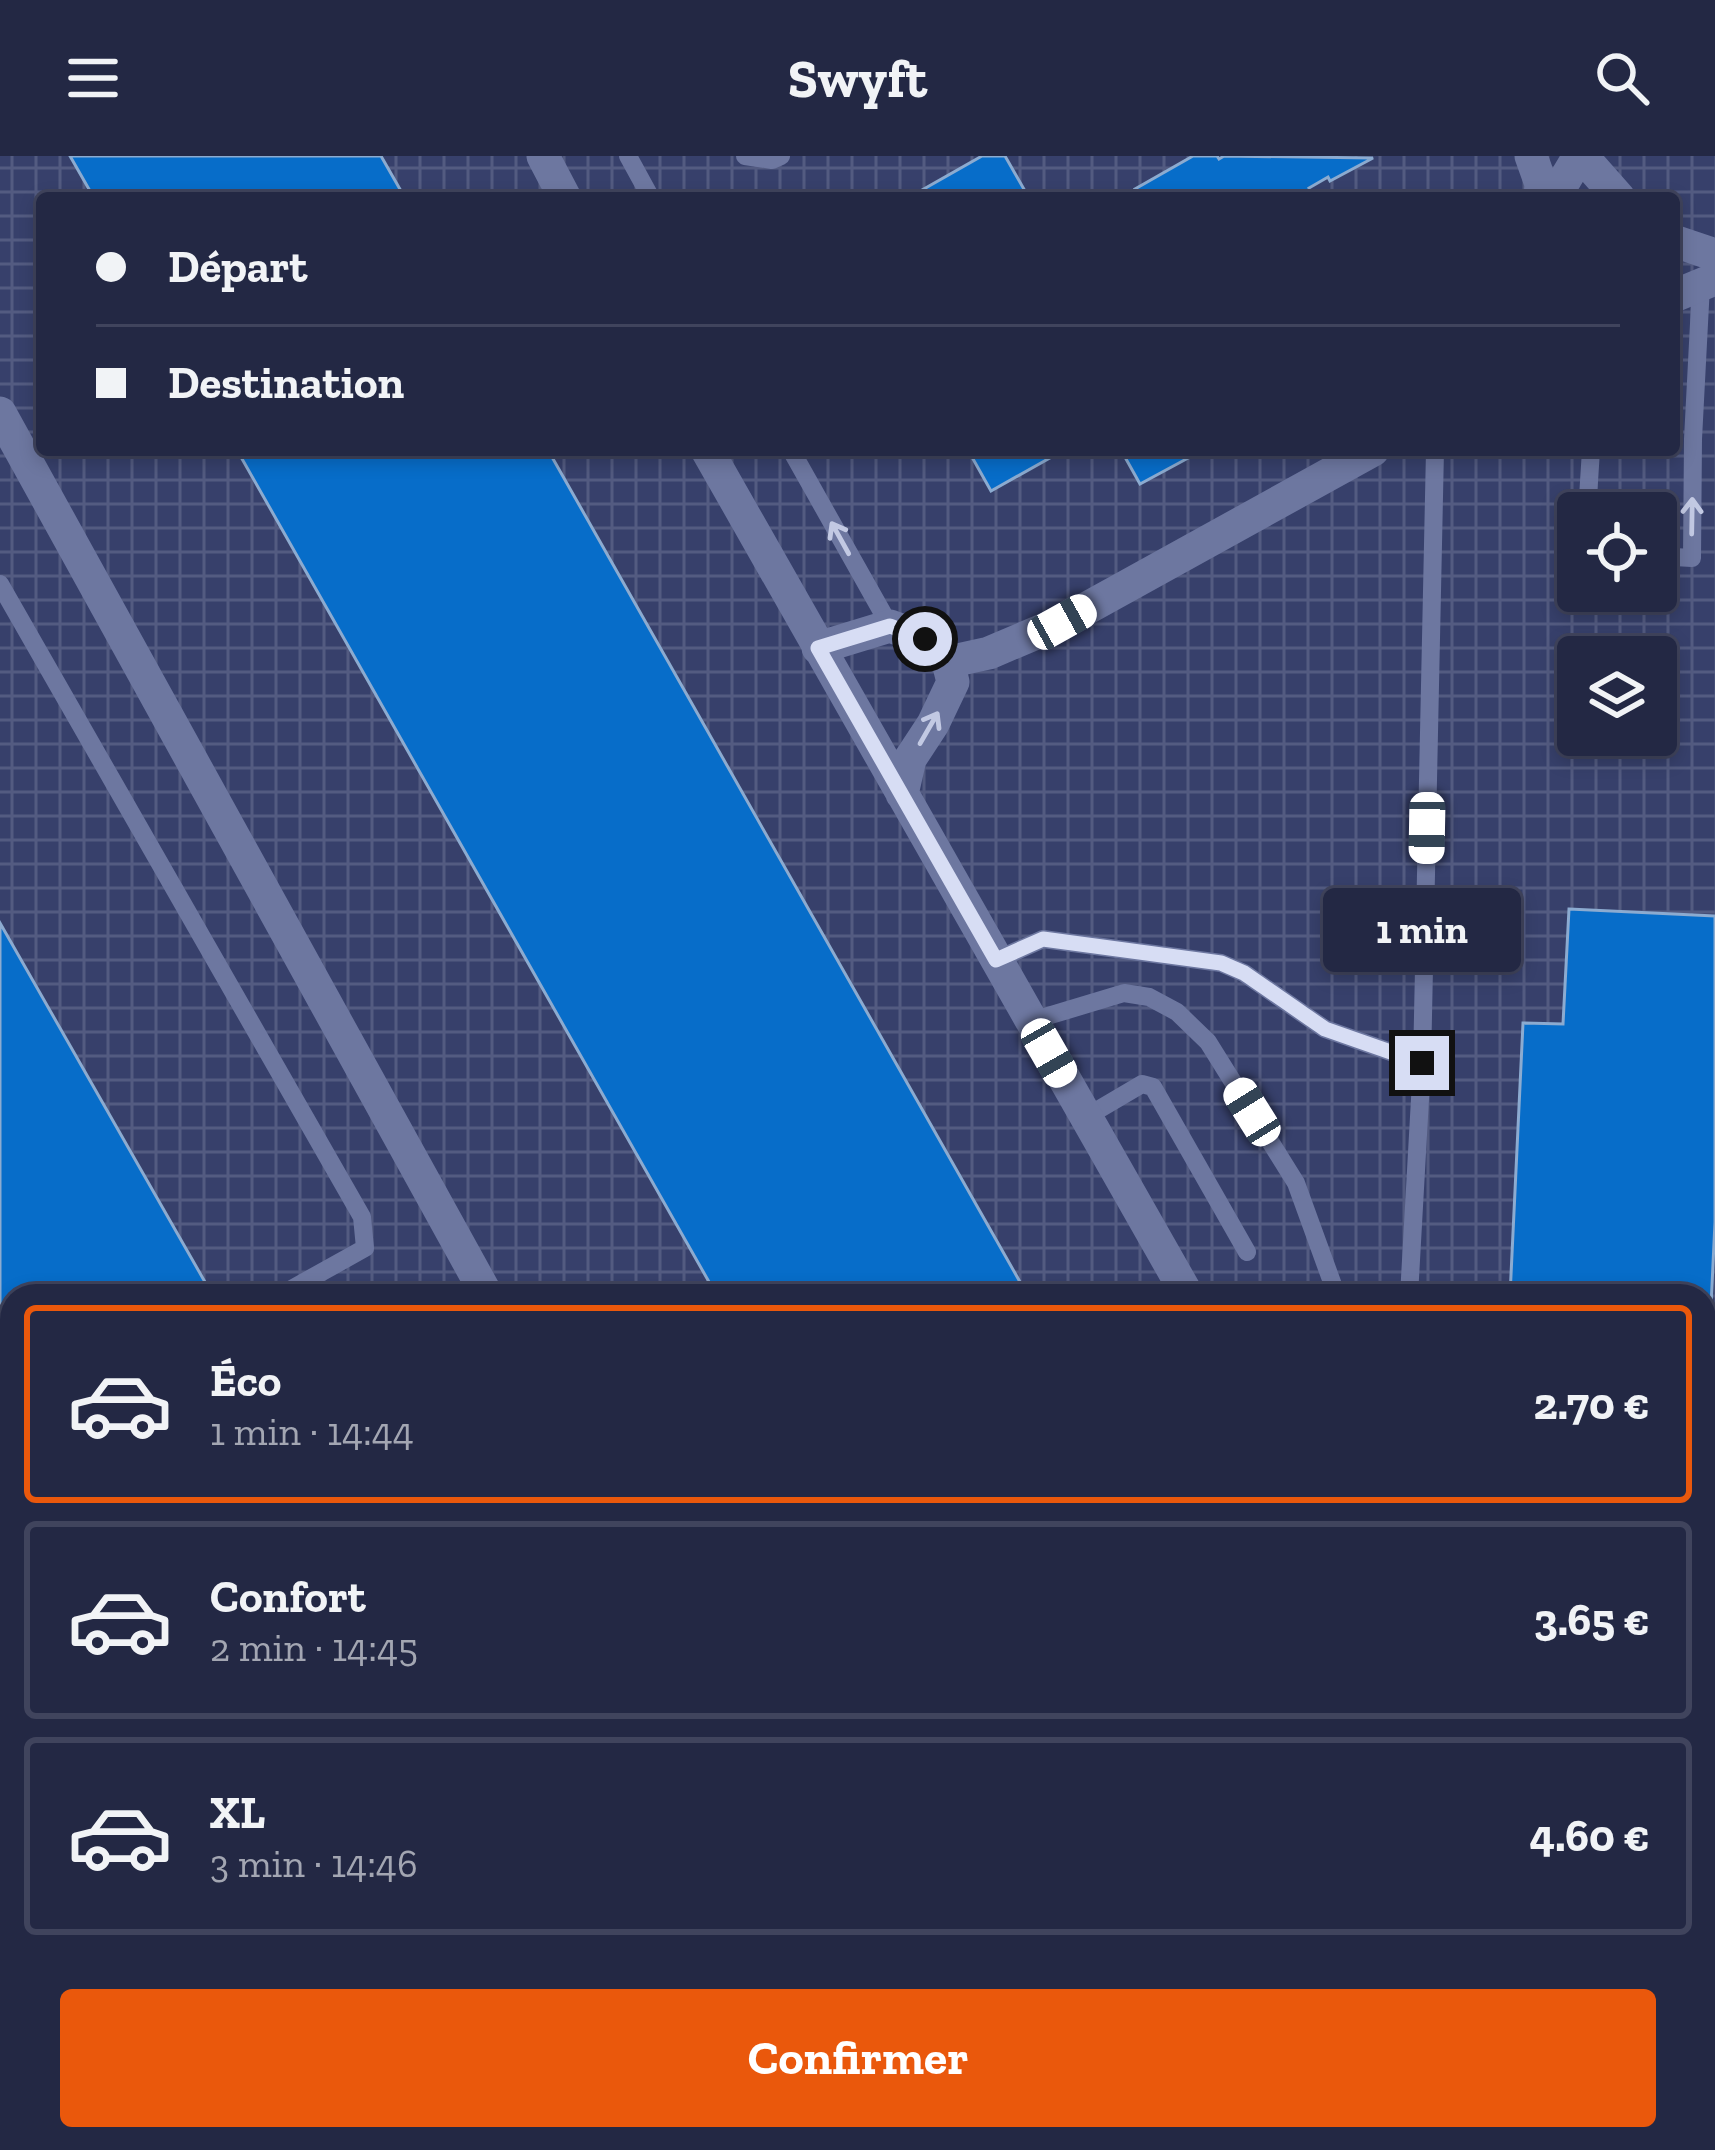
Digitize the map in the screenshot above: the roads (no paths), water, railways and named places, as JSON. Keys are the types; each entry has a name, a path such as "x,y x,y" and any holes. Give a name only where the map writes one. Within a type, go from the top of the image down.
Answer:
{"street":[{"path":"543,156 562,192"},
{"path":"1531,156 1540,192"},
{"path":"1558,192 1581,156"},
{"path":"1581,156 1591,192"},
{"path":"1581,156 1614,192"},
{"path":"1680,249 1701,279"},
{"path":"0,412 481,1284"},
{"path":"710,456 1181,1284"},
{"path":"948,662 989,653 1062,622 1362,456"},
{"path":"818,648 890,626 925,639 948,662 952,682 910,759 902,794"}],"lane":[{"path":"628,156 648,192"},
{"path":"745,156 772,160 781,156"},
{"path":"1677,557 1691,558 1683,439 1701,279"},
{"path":"794,456 890,626"},
{"path":"1410,1284 1422,1063 1435,456"},
{"path":"1588,492 1591,456"},
{"path":"0,584 362,1217 364,1248 300,1284"},
{"path":"996,960 1043,939 1221,963 1244,973 1325,1029 1422,1063"},
{"path":"1031,1021 1124,993 1149,997 1177,1012 1208,1042 1296,1183 1333,1284"},
{"path":"1086,1117 1142,1084 1153,1087 1247,1252"}]}
